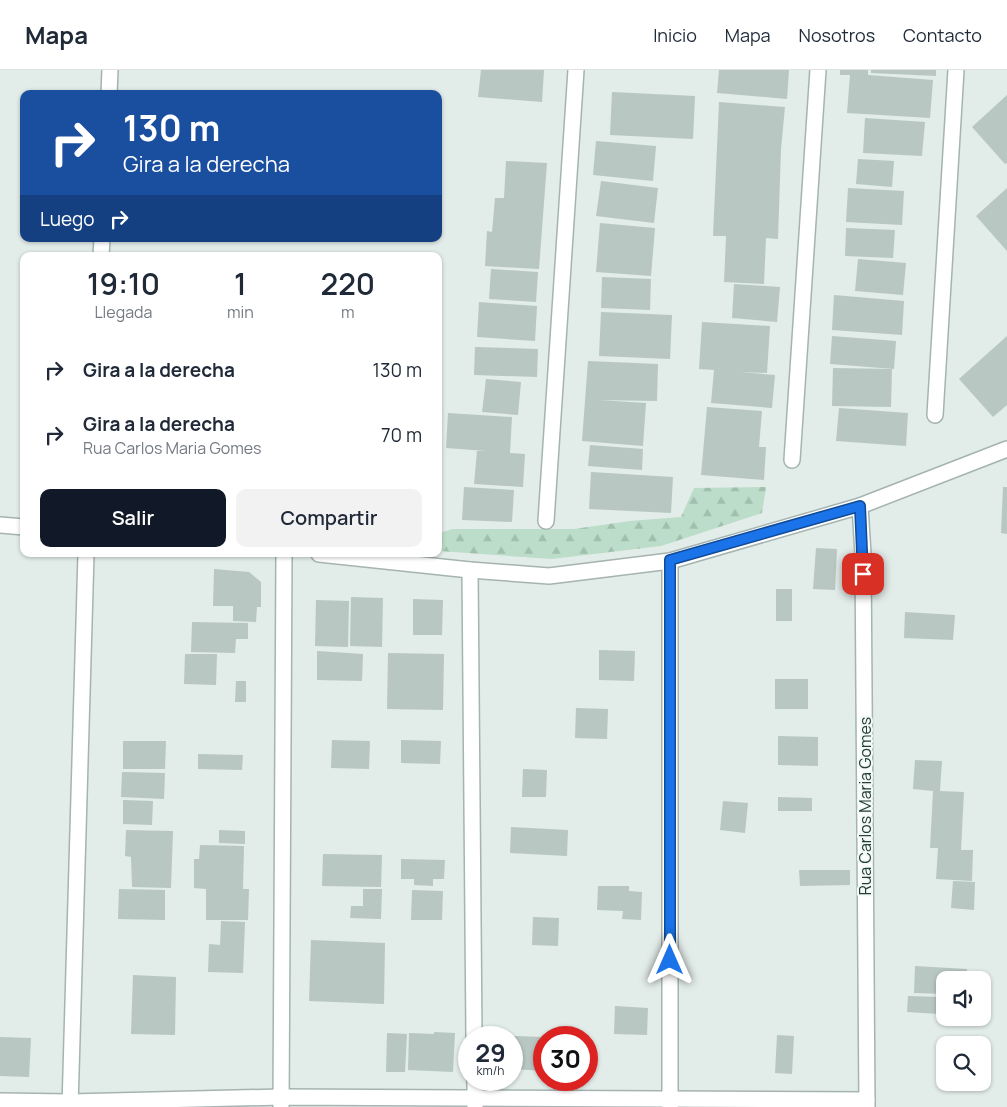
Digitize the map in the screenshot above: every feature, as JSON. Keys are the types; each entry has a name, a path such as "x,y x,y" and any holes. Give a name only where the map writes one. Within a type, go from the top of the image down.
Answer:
{"street":[{"path":"109,90 110,70"},
{"path":"546,521 576,70"},
{"path":"792,460 818,70"},
{"path":"935,415 956,70"},
{"path":"347,557 549,576 670,560 860,506 1007,449"},
{"name":"Rua Carlos Maria Gomes","path":"860,506 863,564 867,1103"},
{"path":"0,525 20,527"},
{"path":"70,1104 86,557"},
{"path":"281,1102 284,557"},
{"path":"670,560 670,1103"},
{"path":"470,570 474,1026"},
{"path":"0,1101 70,1104 281,1102 867,1103"}],"green space":[{"path":"766,487 762,513 661,546 552,559 442,551 442,532 453,529 574,529 630,521 681,517 694,488"}],"building":[{"path":"481,70 544,70 542,102 478,97"},
{"path":"719,70 789,70 787,99 717,93"},
{"path":"840,70 868,70 868,75 933,80 930,118 847,113 850,75 840,75"},
{"path":"871,70 936,70 936,76 871,73"},
{"path":"612,92 695,96 693,139 610,135"},
{"path":"1007,95 1007,163 1005,164 972,127"},
{"path":"719,102 785,107 781,149 778,239 766,238 764,284 724,282 726,236 713,236"},
{"path":"865,118 925,122 922,156 863,153"},
{"path":"596,141 656,146 653,181 593,175"},
{"path":"858,159 894,161 892,187 856,184"},
{"path":"506,161 547,163 539,269 485,266 487,231 492,232 495,198 504,198"},
{"path":"601,181 658,188 654,223 596,216"},
{"path":"848,188 904,191 902,225 846,222"},
{"path":"1007,188 1007,251 976,216"},
{"path":"600,223 655,228 651,276 596,272"},
{"path":"846,228 895,230 893,258 845,256"},
{"path":"858,259 906,263 903,295 855,291"},
{"path":"491,269 538,272 536,302 489,299"},
{"path":"602,277 651,279 650,310 601,308"},
{"path":"734,284 780,287 777,322 732,318"},
{"path":"834,295 904,301 902,335 832,330"},
{"path":"479,302 537,306 535,341 477,337"},
{"path":"601,312 672,315 670,359 599,356"},
{"path":"702,322 770,326 767,373 740,372 775,375 772,408 711,403 714,370 699,369"},
{"path":"832,336 896,341 894,369 830,364"},
{"path":"1007,336 1007,405 993,417 959,379"},
{"path":"475,347 538,349 537,377 474,375"},
{"path":"588,361 658,364 657,401 599,400 646,403 643,446 582,441"},
{"path":"833,368 892,369 891,407 832,406"},
{"path":"486,379 521,382 518,415 482,412"},
{"path":"707,407 762,411 759,447 766,447 764,480 701,475"},
{"path":"839,408 908,413 906,446 836,441"},
{"path":"448,413 512,417 510,453 525,454 523,487 474,484 477,451 486,451 446,448"},
{"path":"590,445 643,449 642,470 588,466"},
{"path":"591,472 673,477 671,513 589,509"},
{"path":"464,487 514,490 512,522 462,520"},
{"path":"1003,487 1007,487 1007,534 1001,533"},
{"path":"816,548 837,549 835,590 813,589"},
{"path":"214,569 249,572 261,582 261,607 257,607 256,622 233,621 233,606 213,606"},
{"path":"776,589 792,589 792,621 776,621"},
{"path":"351,597 383,598 382,647 350,646"},
{"path":"413,599 443,600 442,635 413,635"},
{"path":"316,600 349,601 348,647 315,646"},
{"path":"905,612 955,615 953,640 904,638"},
{"path":"192,622 248,623 248,639 236,639 235,653 191,652"},
{"path":"599,650 635,651 634,681 599,680"},
{"path":"317,651 363,654 362,681 317,680"},
{"path":"388,653 444,654 443,710 387,709"},
{"path":"185,654 217,654 216,685 184,684"},
{"path":"775,679 808,679 808,709 775,709"},
{"path":"236,681 246,681 246,702 235,702"},
{"path":"576,708 608,709 607,739 575,738"},
{"path":"778,736 818,737 818,766 778,765"},
{"path":"332,740 370,741 369,769 331,768"},
{"path":"401,740 441,741 440,764 401,763"},
{"path":"123,741 166,741 165,769 123,769"},
{"path":"198,754 243,755 242,770 198,769"},
{"path":"915,760 942,761 940,791 964,792 961,850 973,850 972,881 936,879 938,848 930,848 933,791 913,789"},
{"path":"523,769 547,770 546,797 522,797"},
{"path":"122,772 165,773 164,799 121,797"},
{"path":"778,797 812,798 812,811 778,811"},
{"path":"123,800 153,801 152,825 123,824"},
{"path":"723,801 748,803 745,833 720,830"},
{"path":"511,827 568,830 567,856 510,853"},
{"path":"126,830 173,831 171,888 132,887 131,857 125,856"},
{"path":"219,830 245,831 245,844 219,843"},
{"path":"200,845 244,846 243,889 249,889 248,920 206,920 206,889 194,888 194,859 199,859"},
{"path":"323,854 382,855 381,887 322,886"},
{"path":"401,859 445,860 444,879 433,879 433,886 414,885 414,879 401,879"},
{"path":"799,870 850,870 850,885 800,886"},
{"path":"953,881 975,882 974,910 951,908"},
{"path":"598,886 629,886 629,891 642,892 641,920 622,919 623,911 597,910"},
{"path":"119,889 165,890 165,920 118,919"},
{"path":"363,889 382,889 381,919 350,918 351,906 363,906"},
{"path":"412,890 443,891 442,920 411,920"},
{"path":"533,917 559,918 558,946 532,945"},
{"path":"221,921 245,922 243,973 208,972 209,944 220,945"},
{"path":"311,940 385,943 384,1004 309,1001"},
{"path":"915,966 967,969 967,971 936,971 936,994 914,993"},
{"path":"133,975 176,977 175,1035 131,1034"},
{"path":"908,996 936,997 936,1014 907,1012"},
{"path":"615,1006 648,1008 647,1035 614,1034"},
{"path":"434,1032 455,1033 453,1072 408,1070 409,1033 434,1034"},
{"path":"387,1033 407,1034 405,1072 386,1072"},
{"path":"777,1035 794,1036 792,1074 775,1073"},
{"path":"523,1036 533,1037 533,1070 523,1070"},
{"path":"0,1037 31,1038 29,1077 0,1076"}],"route":[{"path":"670,960 670,560 860,506 863,574"}]}
